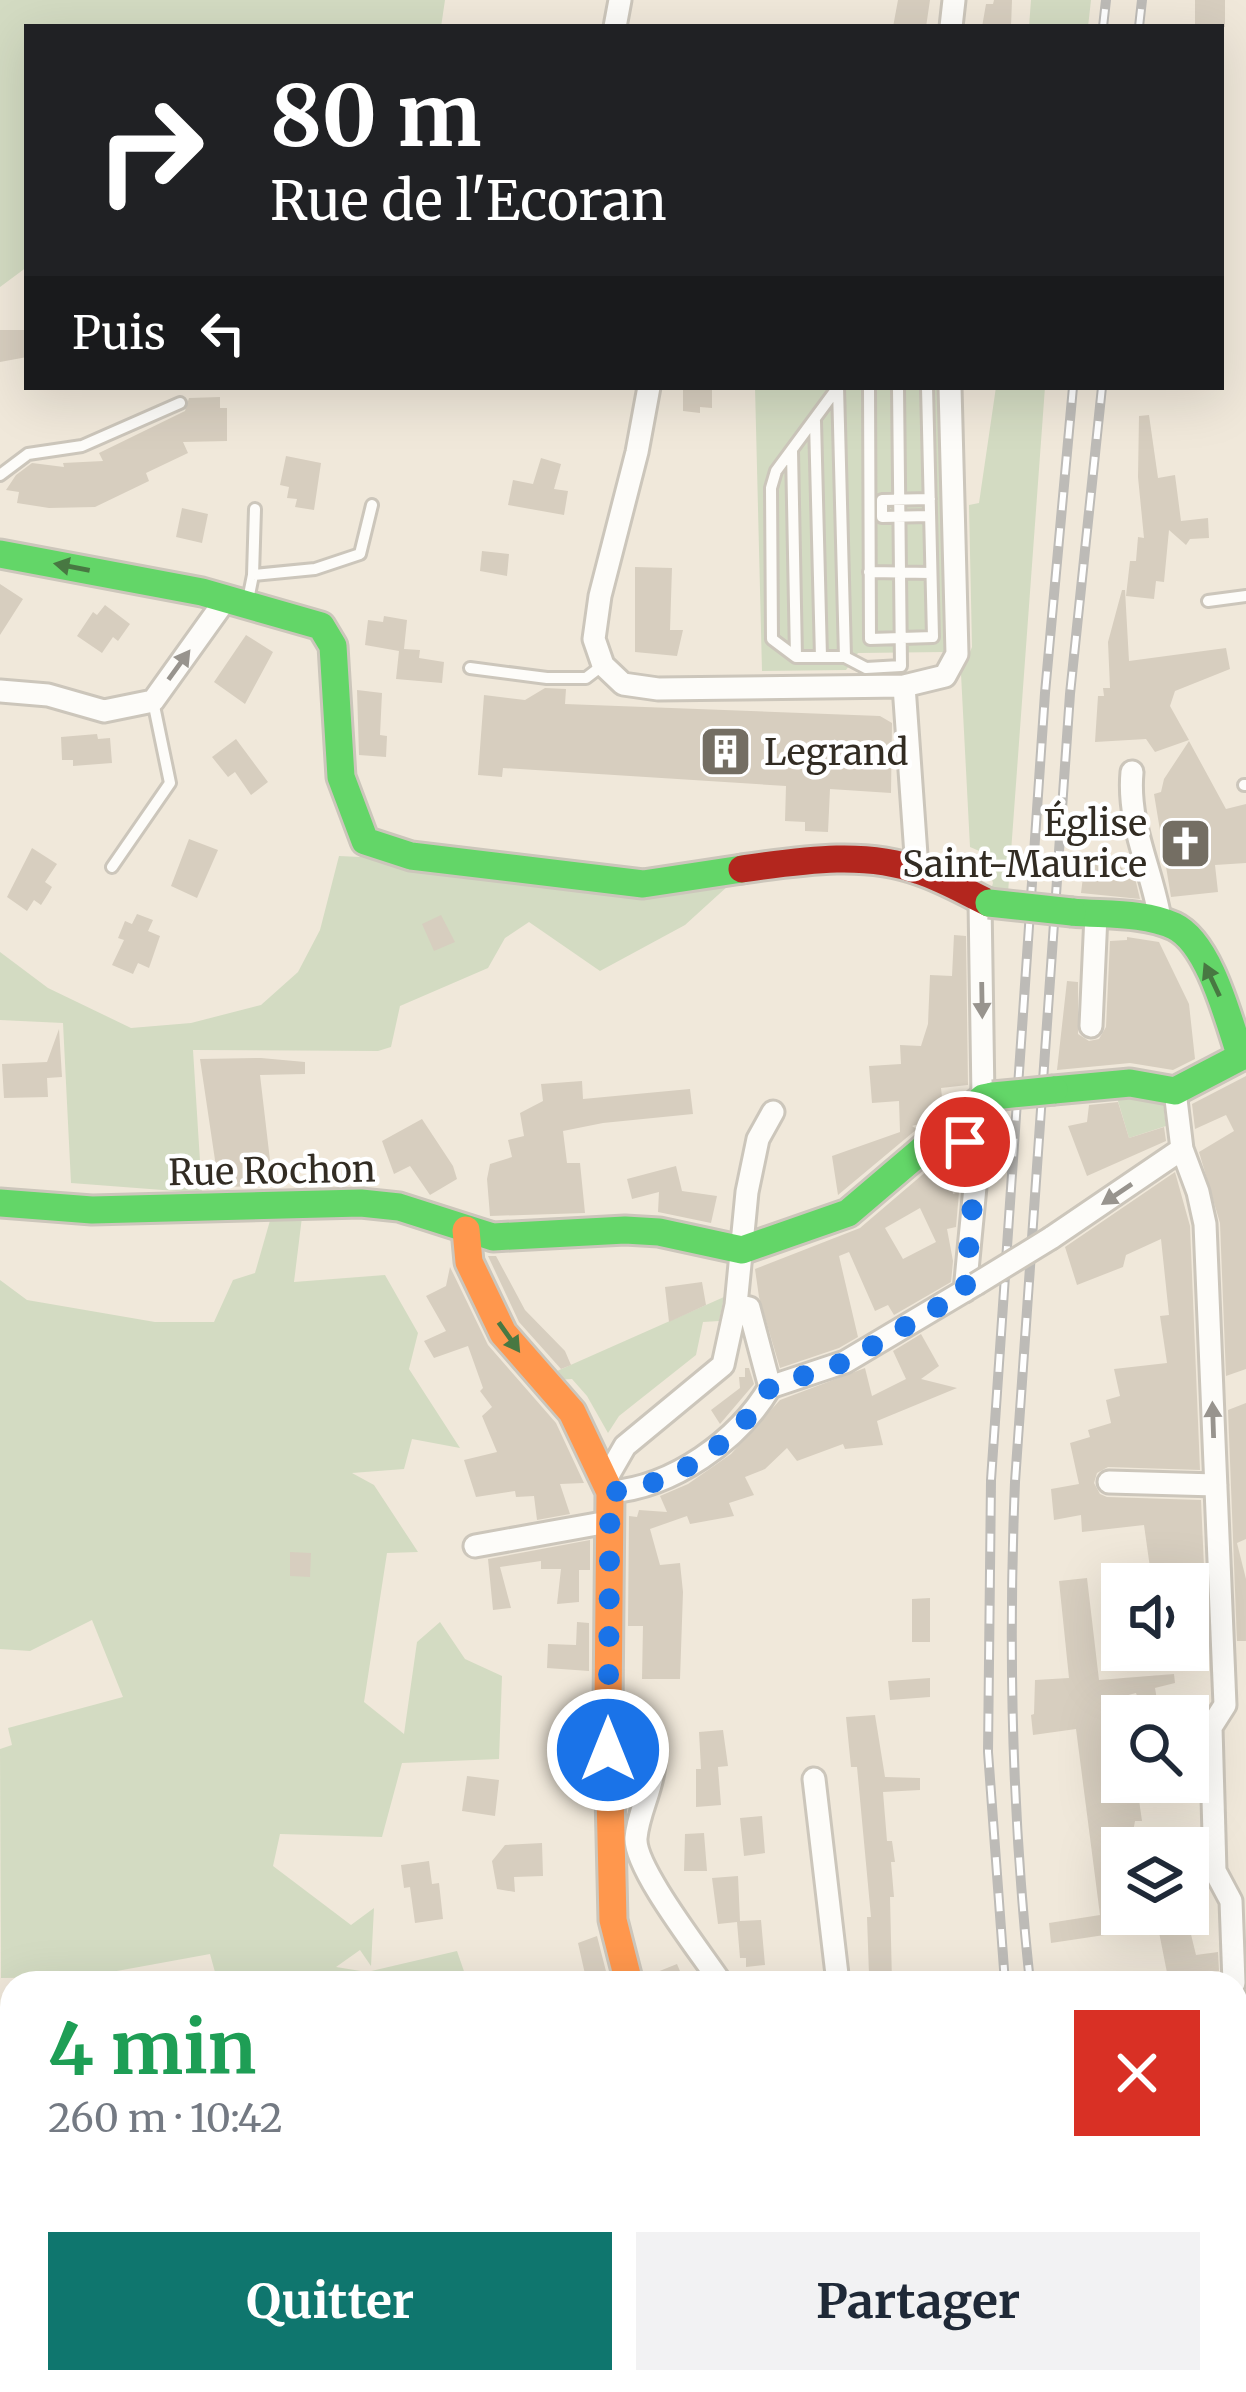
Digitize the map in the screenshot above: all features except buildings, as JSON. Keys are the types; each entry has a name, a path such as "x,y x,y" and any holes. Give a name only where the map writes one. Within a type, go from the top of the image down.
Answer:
{"street":[{"path":"648,390 594,639 604,665 623,683 658,689 945,676 957,654 950,390"},
{"path":"0,554 236,601 321,626 333,646 340,777 365,841 411,856 643,884 811,859 854,860 917,869 985,902 1176,927 1191,937 1243,1055 1175,1091"},
{"path":"0,692 48,695 104,711 153,701 236,601"},
{"path":"902,676 917,869"},
{"path":"1132,772 1133,824 1161,924"},
{"path":"970,1287 974,1187 964,1172 981,1102 985,902"},
{"path":"1084,914 1091,1026"},
{"path":"742,1250 848,1213 981,1102 1124,1081 1175,1091"},
{"path":"1175,1091 1183,1149 1205,1223 1216,1485 1235,1701 1210,1726 1215,1871 1231,1901 1234,1971"},
{"path":"626,1971 613,1919 608,1486 625,1446 723,1364 736,1305 747,1192 758,1139 773,1112"},
{"path":"608,1486 644,1490 677,1473 727,1437 770,1387 845,1362 1051,1238 1183,1149"},
{"name":"Rue Rochon","path":"0,1202 92,1210 361,1203 399,1207 493,1238 625,1230 659,1232 742,1250"},
{"path":"466,1230 469,1262 503,1333 572,1412 608,1486"},
{"path":"736,1305 749,1308 770,1387"},
{"path":"1109,1482 1216,1485"},
{"path":"475,1546 608,1522"},
{"path":"608,1750 640,1748 654,1765 636,1838 643,1865 713,1971"},
{"path":"814,1779 837,1971"}],"lane":[{"path":"836,390 776,471 771,488 772,639 796,657 845,657 866,668 902,676 899,517"},
{"path":"838,390 845,657"},
{"path":"869,390 870,639 933,637 927,390"},
{"path":"898,390 899,500"},
{"path":"0,475 28,454 82,446 180,403"},
{"path":"815,418 821,657"},
{"path":"792,450 796,657"},
{"path":"930,500 882,500 882,517 930,516"},
{"path":"253,575 315,569 360,554 372,505"},
{"path":"236,601 253,575 255,508"},
{"path":"869,572 931,573"},
{"path":"1208,601 1246,596"},
{"path":"470,668 586,678 604,665"},
{"path":"112,867 170,783 153,701"}],"green space":[{"path":"0,0 445,0 441,24 24,24 24,269 0,287"},
{"path":"1031,0 1091,0 1088,24 1029,24"},
{"path":"755,390 938,390 945,652 858,653 846,670 762,671"},
{"path":"996,390 1045,390 1008,893 991,890 984,853 970,847 961,674 972,647 969,505 979,503"},
{"path":"339,856 740,875 685,925 600,971 529,922 505,938 488,968 400,1006 391,1047 378,1051 193,1050 202,1193 71,1183 63,1023 0,1020 0,952 48,988 131,1028 191,1023 261,1005 298,972 320,930"},
{"path":"1115,1091 1155,1097 1163,1103 1166,1126 1129,1138"},
{"path":"271,1217 302,1217 294,1282 385,1275 418,1333 409,1369 460,1448 412,1439 404,1469 352,1473 374,1485 418,1552 387,1553 364,1702 404,1734 417,1642 440,1622 465,1659 502,1676 499,1759 402,1763 382,1837 280,1834 273,1866 351,1925 374,1908 371,1966 360,1950 336,1967 361,1971 215,1971 210,1954 117,1971 1,1971 0,1749 12,1745 8,1728 123,1697 92,1620 30,1651 0,1649 0,1280 27,1300 155,1322 214,1322 233,1280 255,1273"},
{"path":"724,1297 719,1321 703,1322 696,1355 619,1416 608,1433 572,1379 554,1380 548,1375"},
{"path":"457,1951 464,1971 371,1971"}],"railway":[{"path":"1103,24 1106,0"},
{"path":"1139,24 1142,0"},
{"path":"1004,1971 988,1752 991,1480 1045,693 1073,390"},
{"path":"1029,1971 1013,1733 1015,1482 1070,694 1102,390"}],"traffic: fast":[{"path":"0,554 202,592 321,626 333,646 341,777 365,841 411,856 643,884 742,869"},
{"path":"989,903 1072,912"},
{"path":"1072,912 1150,918 1187,935 1208,966 1241,1057"},
{"path":"1054,1090 1130,1083 1175,1091 1246,1054"},
{"path":"993,1096 1054,1090"},
{"path":"0,1203 92,1210 361,1203 399,1207 493,1237 625,1230 659,1232 742,1250 848,1213 983,1098 993,1096"}],"traffic: slow":[{"path":"466,1230 469,1262 503,1333 572,1412 610,1492 613,1920 626,1971"}],"traffic: jam":[{"path":"742,869 831,859 877,861 929,874 989,903"}],"place":[{"name":"Legrand","path":"725,752"},
{"name":"Église Saint-Maurice","path":"1186,844"}],"route":[{"path":"608,1750 610,1492 644,1490 677,1473 727,1437 770,1387 845,1362 965,1291 974,1187 964,1172 965,1142"}]}
